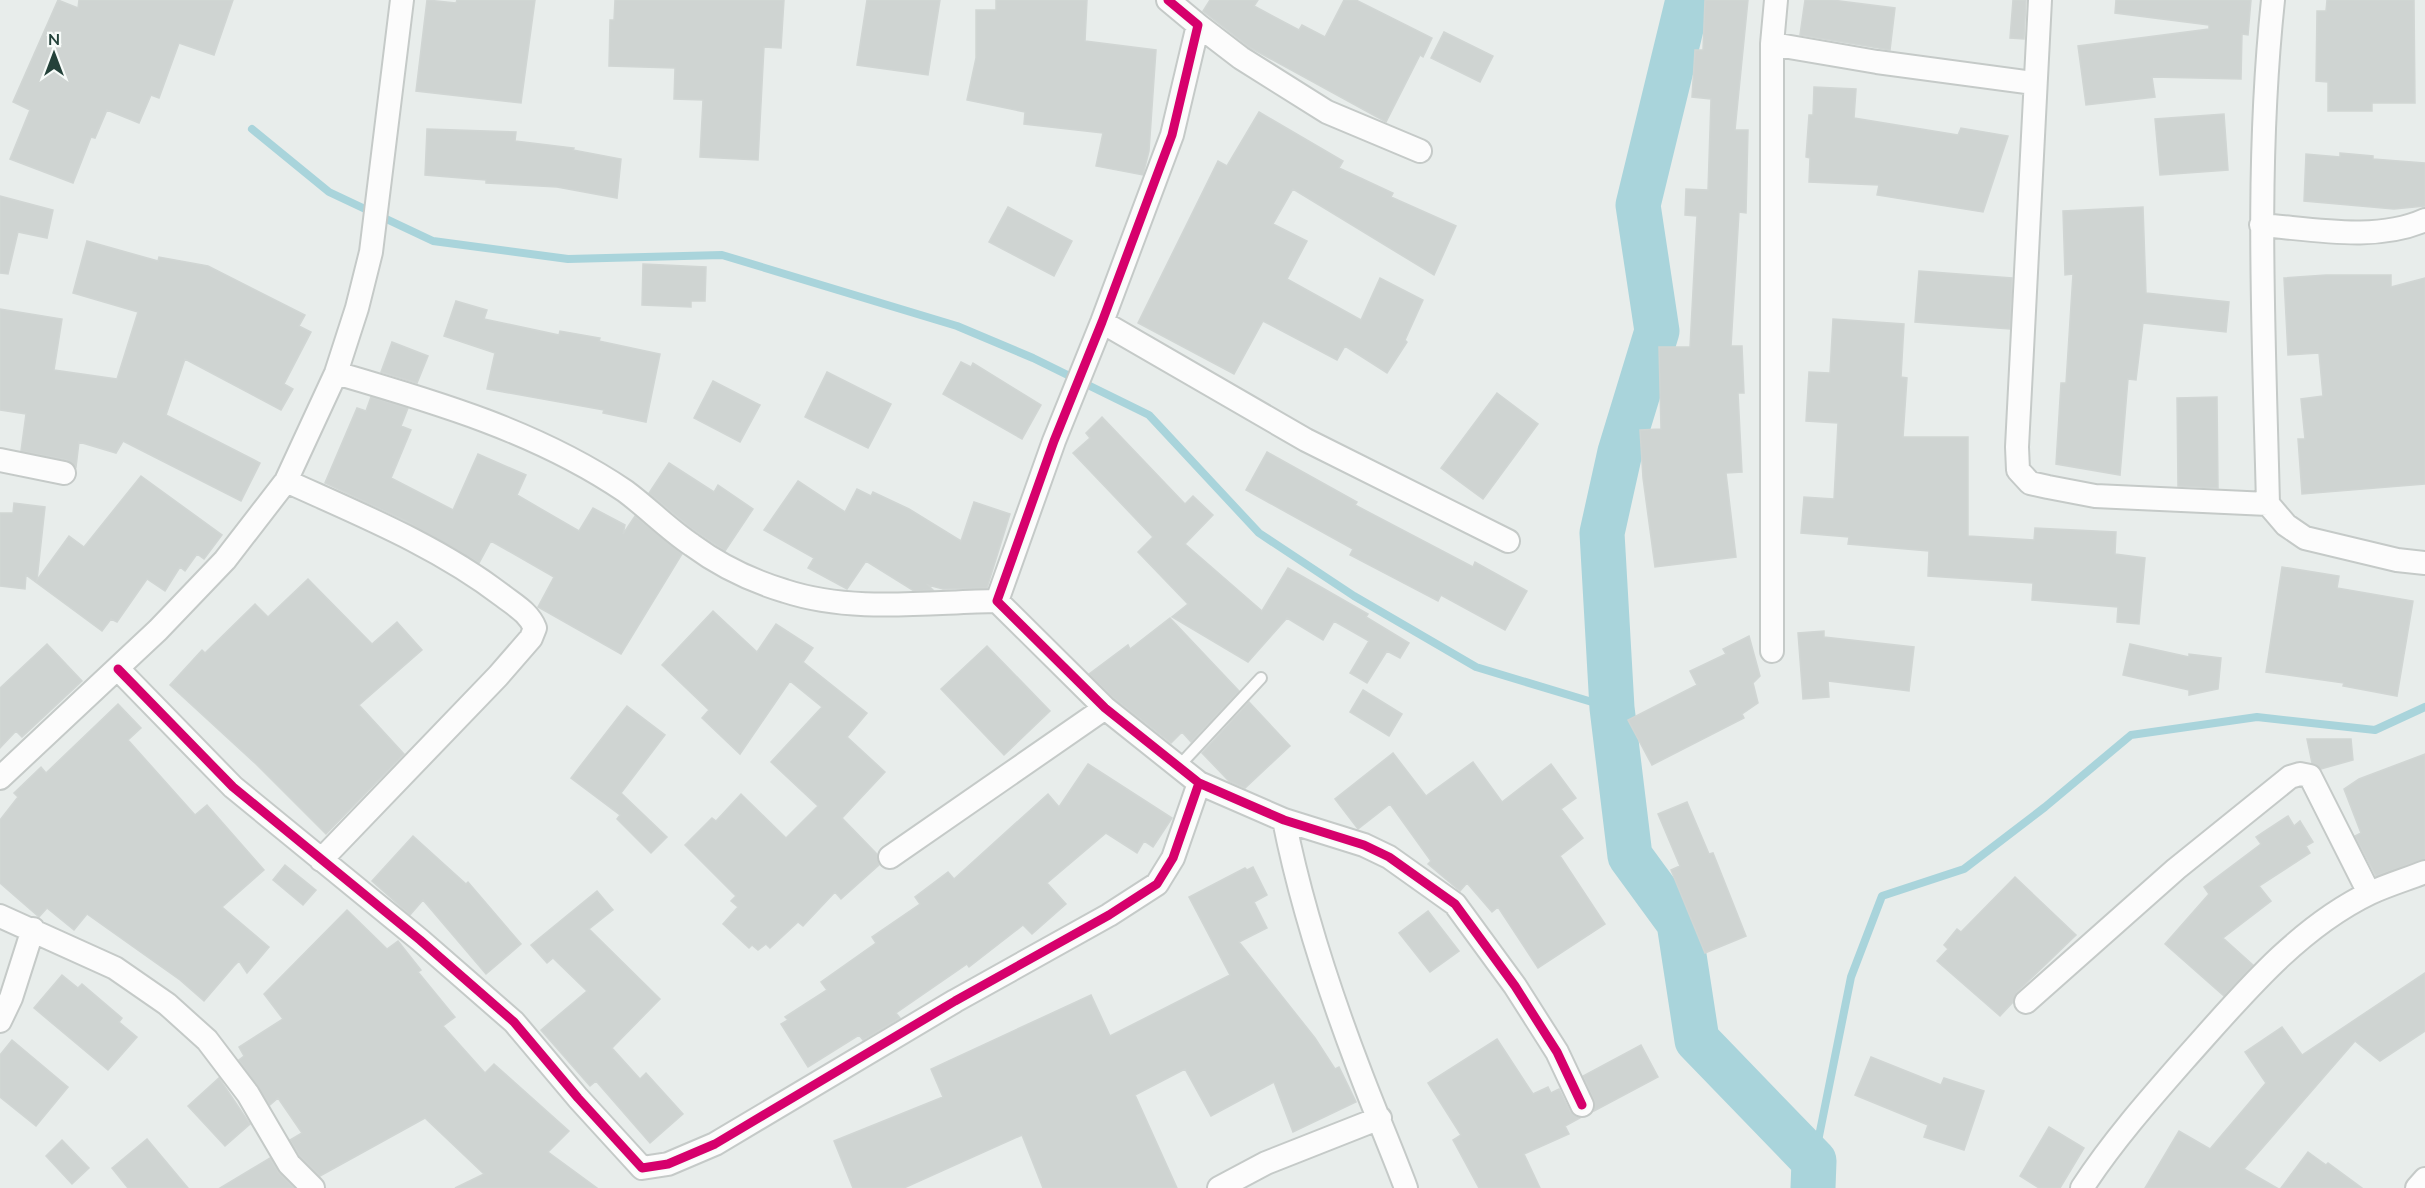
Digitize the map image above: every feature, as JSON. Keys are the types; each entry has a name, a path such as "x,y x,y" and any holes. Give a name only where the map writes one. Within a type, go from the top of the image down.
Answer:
{"street":[{"path":"1,776 118,669 225,560 286,481 336,373 357,308 371,252 402,0"},
{"path":"1168,0 1250,64 1327,112 1420,151"},
{"path":"1772,651 1772,44 1776,0"},
{"path":"2040,0 2034,83 2017,447 2018,470 2030,483 2095,496 2268,504"},
{"path":"2274,0 2267,55 2260,197 2268,504 2286,525 2305,538 2397,560 2425,563"},
{"path":"997,601 1054,441 1102,322 1172,135 1198,25"},
{"path":"1772,44 1877,62 2034,83"},
{"path":"2261,225 2363,232 2396,229 2425,220"},
{"path":"1102,322 1306,440 1508,541"},
{"path":"336,373 449,408 522,436 625,491 692,546 726,566 786,592 836,603 997,601 1105,708 1199,783 1284,820 1364,845 1389,857 1455,904 1521,995 1557,1052 1582,1105"},
{"path":"0,460 64,473"},
{"path":"286,481 382,524 471,571 526,614 535,628 531,638 498,676 321,860"},
{"path":"118,669 233,787 514,1022 578,1098 642,1168 668,1164 715,1144 954,1000 1108,915 1157,884 1173,858 1199,783"},
{"path":"890,857 1105,708"},
{"path":"2026,1002 2176,869 2290,777 2300,774 2310,776 2369,893"},
{"path":"1284,820 1295,877 1327,979 1359,1071 1380,1118 1406,1188"},
{"path":"2082,1188 2104,1154 2235,1003 2298,943 2369,893 2425,872"},
{"path":"0,916 115,968 167,1004 207,1040 248,1094 290,1164 313,1188"},
{"path":"0,1021 11,998 33,929"},
{"path":"1219,1188 1266,1163 1380,1118"},
{"path":"2417,1188 2425,1179"}],"lane":[{"path":"1178,767 1260,678"}],"building":[{"path":"58,0 78,8 79,0 233,0 214,55 179,43 159,98 151,95 139,123 107,110 95,138 91,137 73,183 10,159 30,110 13,102"},
{"path":"427,0 456,3 457,0 535,0 521,103 416,91"},
{"path":"615,0 784,0 781,48 764,47 758,160 700,157 703,100 674,99 675,68 609,66 610,20 614,20"},
{"path":"867,0 940,0 928,75 857,65"},
{"path":"996,0 1087,0 1085,41 1156,50 1149,151 1143,175 1096,166 1103,133 1024,124 1025,112 967,100 976,58 976,10 996,10"},
{"path":"1210,0 1258,0 1254,6 1299,30 1302,25 1325,37 1344,0 1356,0 1432,38 1423,57 1420,55 1386,122 1249,47 1203,11"},
{"path":"1705,0 1748,0 1735,130 1748,130 1746,213 1739,212 1731,346 1742,346 1744,393 1738,393 1742,472 1726,473 1736,557 1655,567 1643,478 1640,430 1661,429 1659,347 1690,347 1697,216 1685,215 1686,189 1708,190 1711,99 1692,97 1695,50 1703,50"},
{"path":"1805,0 1832,0 1895,8 1890,50 1800,35"},
{"path":"2013,0 2026,0 2024,39 2010,38"},
{"path":"2116,0 2251,0 2248,35 2242,34 2241,79 2152,77 2155,97 2086,105 2078,46 2209,29 2209,25 2115,13"},
{"path":"2327,0 2414,0 2415,103 2372,103 2372,111 2328,111 2328,82 2316,81 2317,11 2326,11"},
{"path":"1444,32 1493,56 1480,82 1431,58"},
{"path":"1814,87 1856,89 1854,118 1958,135 1961,128 2008,136 1983,212 1877,195 1879,185 1809,182 1810,158 1806,157 1809,115 1813,115"},
{"path":"1259,112 1343,161 1339,168 1393,193 1391,197 1456,226 1434,275 1293,189 1273,224 1307,241 1287,279 1361,320 1380,278 1423,300 1405,340 1407,342 1387,373 1345,346 1337,360 1263,321 1234,374 1138,323 1218,161 1227,166"},
{"path":"2224,114 2228,170 2160,175 2155,119"},
{"path":"427,129 516,132 515,141 574,148 573,150 621,159 617,198 557,187 486,183 486,180 425,175"},
{"path":"2340,153 2373,156 2373,159 2425,163 2425,206 2394,209 2304,201 2306,154 2340,157"},
{"path":"0,196 53,210 47,238 18,232 8,274 0,273"},
{"path":"1008,207 1072,241 1054,276 989,242"},
{"path":"2143,207 2146,293 2229,302 2226,332 2143,323 2136,380 2128,379 2120,475 2056,464 2061,383 2066,383 2073,274 2065,275 2063,211"},
{"path":"87,241 158,261 159,257 208,266 305,315 299,326 311,332 284,384 293,389 281,410 185,359 166,415 260,463 241,501 123,441 116,453 79,442 76,467 67,460 21,451 26,414 0,410 0,309 62,319 54,370 117,379 138,312 73,293"},
{"path":"643,264 706,267 705,301 691,301 691,307 642,305"},
{"path":"1919,271 2012,278 2010,329 1915,322"},
{"path":"2326,275 2391,275 2391,287 2425,278 2425,484 2302,494 2298,439 2305,439 2301,399 2323,396 2319,353 2288,355 2284,278"},
{"path":"456,301 487,310 484,319 559,335 560,331 600,338 599,341 660,354 646,422 603,413 604,410 487,389 495,353 444,336"},
{"path":"1833,319 1904,324 1901,377 1907,378 1903,437 1968,437 1968,536 2034,540 2035,528 2116,532 2115,554 2145,558 2139,624 2117,622 2118,607 2032,600 2033,583 1928,576 1929,551 1848,544 1849,537 1801,533 1804,497 1834,499 1838,423 1806,421 1809,372 1830,373"},
{"path":"392,342 428,356 417,383 381,372"},
{"path":"961,362 971,367 973,363 1041,405 1022,439 943,394"},
{"path":"827,372 891,404 868,448 805,417"},
{"path":"713,381 760,405 740,442 694,418"},
{"path":"1497,393 1538,424 1483,499 1441,468"},
{"path":"371,397 408,408 401,426 411,430 391,478 453,510 478,454 526,475 517,495 579,531 593,508 625,525 623,534 635,516 682,554 621,654 538,607 554,577 491,541 479,563 404,520 325,483 357,408 366,411"},
{"path":"2217,397 2218,488 2178,486 2177,398"},
{"path":"1102,417 1185,504 1193,496 1213,515 1185,544 1262,611 1288,568 1368,614 1366,617 1409,643 1400,658 1387,651 1367,683 1350,673 1369,641 1334,621 1323,640 1287,618 1248,662 1172,617 1188,604 1138,552 1153,537 1073,453 1090,438 1086,433"},
{"path":"1267,452 1357,502 1355,505 1473,567 1475,562 1527,591 1505,630 1441,595 1438,601 1350,555 1353,549 1246,490"},
{"path":"669,463 714,492 718,485 753,509 725,551 691,528 649,493"},
{"path":"141,476 222,535 204,559 197,554 185,571 180,567 165,591 147,579 117,622 111,619 102,631 26,575 25,589 0,586 0,513 13,513 14,503 45,507 37,580 69,536 84,547"},
{"path":"798,481 845,512 857,489 871,496 873,492 909,509 961,541 974,502 1010,514 987,588 943,589 928,585 933,590 914,591 866,561 847,589 808,568 814,558 764,530"},
{"path":"2282,567 2339,576 2337,588 2413,601 2397,696 2343,686 2344,683 2266,672"},
{"path":"308,579 372,644 397,622 422,650 359,705 404,754 326,834 256,764 170,685 202,650 205,653 255,604 268,617"},
{"path":"713,611 757,652 776,624 813,648 803,662 867,713 847,737 885,772 842,818 877,854 879,865 841,899 835,892 803,926 798,922 770,948 766,944 758,950 752,945 749,948 723,924 738,907 731,901 736,896 685,845 712,818 716,821 741,794 786,838 818,806 771,762 822,707 790,681 740,754 702,718 709,710 662,665"},
{"path":"1170,618 1239,691 1191,742 1182,732 1171,743 1114,698 1089,674 1128,645 1130,649"},
{"path":"1824,631 1824,637 1914,647 1909,691 1828,681 1829,697 1803,699 1798,633"},
{"path":"1749,636 1760,676 1753,683 1758,703 1742,714 1744,718 1652,765 1628,720 1697,685 1690,671 1726,654 1723,649"},
{"path":"47,644 82,681 22,737 16,731 0,748 0,688"},
{"path":"2130,644 2189,657 2189,654 2221,658 2218,689 2189,695 2189,690 2123,675"},
{"path":"987,646 1050,711 1004,755 941,689"},
{"path":"1363,690 1402,714 1389,736 1350,712"},
{"path":"1249,702 1290,746 1245,788 1229,781 1202,753"},
{"path":"118,704 141,728 128,740 195,815 207,805 264,870 222,907 269,947 247,973 239,961 204,1001 180,980 87,914 74,930 47,908 39,917 0,883 0,820 18,797 14,793 41,767 46,773"},
{"path":"627,706 665,735 621,793 667,837 651,853 617,819 620,815 571,778"},
{"path":"2307,739 2351,739 2353,760 2321,769 2312,763"},
{"path":"1393,753 1426,796 1473,762 1502,802 1551,764 1576,798 1561,809 1583,838 1560,856 1605,924 1538,968 1498,907 1492,912 1467,883 1460,891 1428,864 1431,861 1390,804 1358,829 1335,799"},
{"path":"2425,754 2425,859 2376,876 2355,836 2361,833 2344,789 2359,779"},
{"path":"1088,764 1172,818 1153,847 1144,841 1137,853 1106,833 1047,883 1066,904 1032,934 1023,925 969,967 967,964 896,1013 900,1018 863,1040 859,1035 808,1067 781,1024 788,1020 785,1017 827,990 821,982 876,943 872,937 920,904 915,897 948,872 954,879 1048,794 1059,807"},
{"path":"1687,802 1709,854 1713,853 1746,936 1705,953 1671,870 1680,866 1658,814"},
{"path":"2288,816 2294,826 2300,821 2313,842 2306,846 2310,853 2259,886 2271,901 2223,938 2253,965 2224,996 2165,944 2209,894 2204,887 2261,844 2256,837"},
{"path":"413,836 466,884 468,882 521,944 486,974 423,900 410,915 372,881"},
{"path":"285,865 316,890 303,905 273,880"},
{"path":"1253,867 1267,895 1254,902 1267,928 1239,942 1315,1038 1335,1069 1339,1067 1356,1102 1293,1132 1274,1082 1211,1116 1185,1069 1135,1095 1177,1188 1043,1188 1022,1135 904,1188 853,1188 834,1141 943,1097 931,1069 1091,995 1110,1036 1230,975 1189,897 1245,868 1247,870"},
{"path":"2015,877 2076,935 2017,992 2013,1002 2000,1016 1937,961 1948,949 1944,945 1957,929 1961,932"},
{"path":"597,891 613,910 589,929 660,999 612,1048 640,1079 646,1073 683,1114 650,1143 596,1081 590,1086 541,1030 587,991 553,958 547,963 531,945"},
{"path":"347,910 387,949 398,941 421,970 418,972 455,1017 443,1026 485,1073 494,1064 569,1131 548,1152 597,1188 455,1188 484,1174 425,1118 320,1176 300,1156 290,1140 302,1133 278,1098 270,1105 239,1060 244,1056 239,1047 283,1019 264,994"},
{"path":"1428,911 1459,951 1430,972 1399,933"},
{"path":"2425,973 2425,1031 2380,1061 2355,1041 2244,1169 2277,1188 2145,1188 2179,1131 2210,1149 2266,1083 2245,1052 2282,1027 2302,1055"},
{"path":"62,975 78,988 82,984 122,1018 119,1022 137,1037 108,1070 34,1008"},
{"path":"1497,1039 1533,1094 1548,1087 1551,1093 1559,1089 1570,1111 1580,1118 1565,1126 1569,1134 1524,1154 1540,1188 1479,1188 1453,1140 1461,1135 1428,1083"},
{"path":"12,1040 68,1087 36,1126 0,1097 0,1055"},
{"path":"1641,1045 1658,1077 1594,1111 1594,1100 1583,1076"},
{"path":"1871,1057 1941,1085 1944,1078 1984,1091 1964,1150 1924,1137 1928,1125 1855,1095"},
{"path":"219,1078 250,1124 225,1146 188,1106"},
{"path":"2049,1127 2084,1148 2060,1188 2039,1188 2020,1176"},
{"path":"147,1139 188,1188 128,1188 112,1168"},
{"path":"62,1140 89,1168 72,1184 46,1156"},
{"path":"2308,1152 2326,1165 2328,1163 2362,1188 2281,1188"},
{"path":"270,1158 279,1173 294,1188 220,1188"}],"waterway":[{"path":"1688,0 1638,205 1657,331 1620,452 1602,533 1612,708 1630,856 1679,923 1697,1040 1814,1161 1813,1188"},
{"path":"252,129 329,192 433,241 568,259 722,255 957,326 1033,358 1149,415 1259,533 1354,596 1476,667 1612,708"},
{"path":"1814,1161 1851,977 1882,896 1964,869 2045,807 2131,735 2257,717 2375,730 2425,707"}],"cycle path":[{"path":"1168,0 1198,25 1172,135 1102,322 1054,441 997,601 1105,708 1199,783 1284,820 1364,845 1389,857 1455,904 1515,986 1557,1052 1582,1105"},
{"path":"118,669 233,787 420,940 514,1022 578,1098 642,1168 668,1164 715,1144 955,1001 1109,915 1157,884 1173,858 1199,783"}]}
